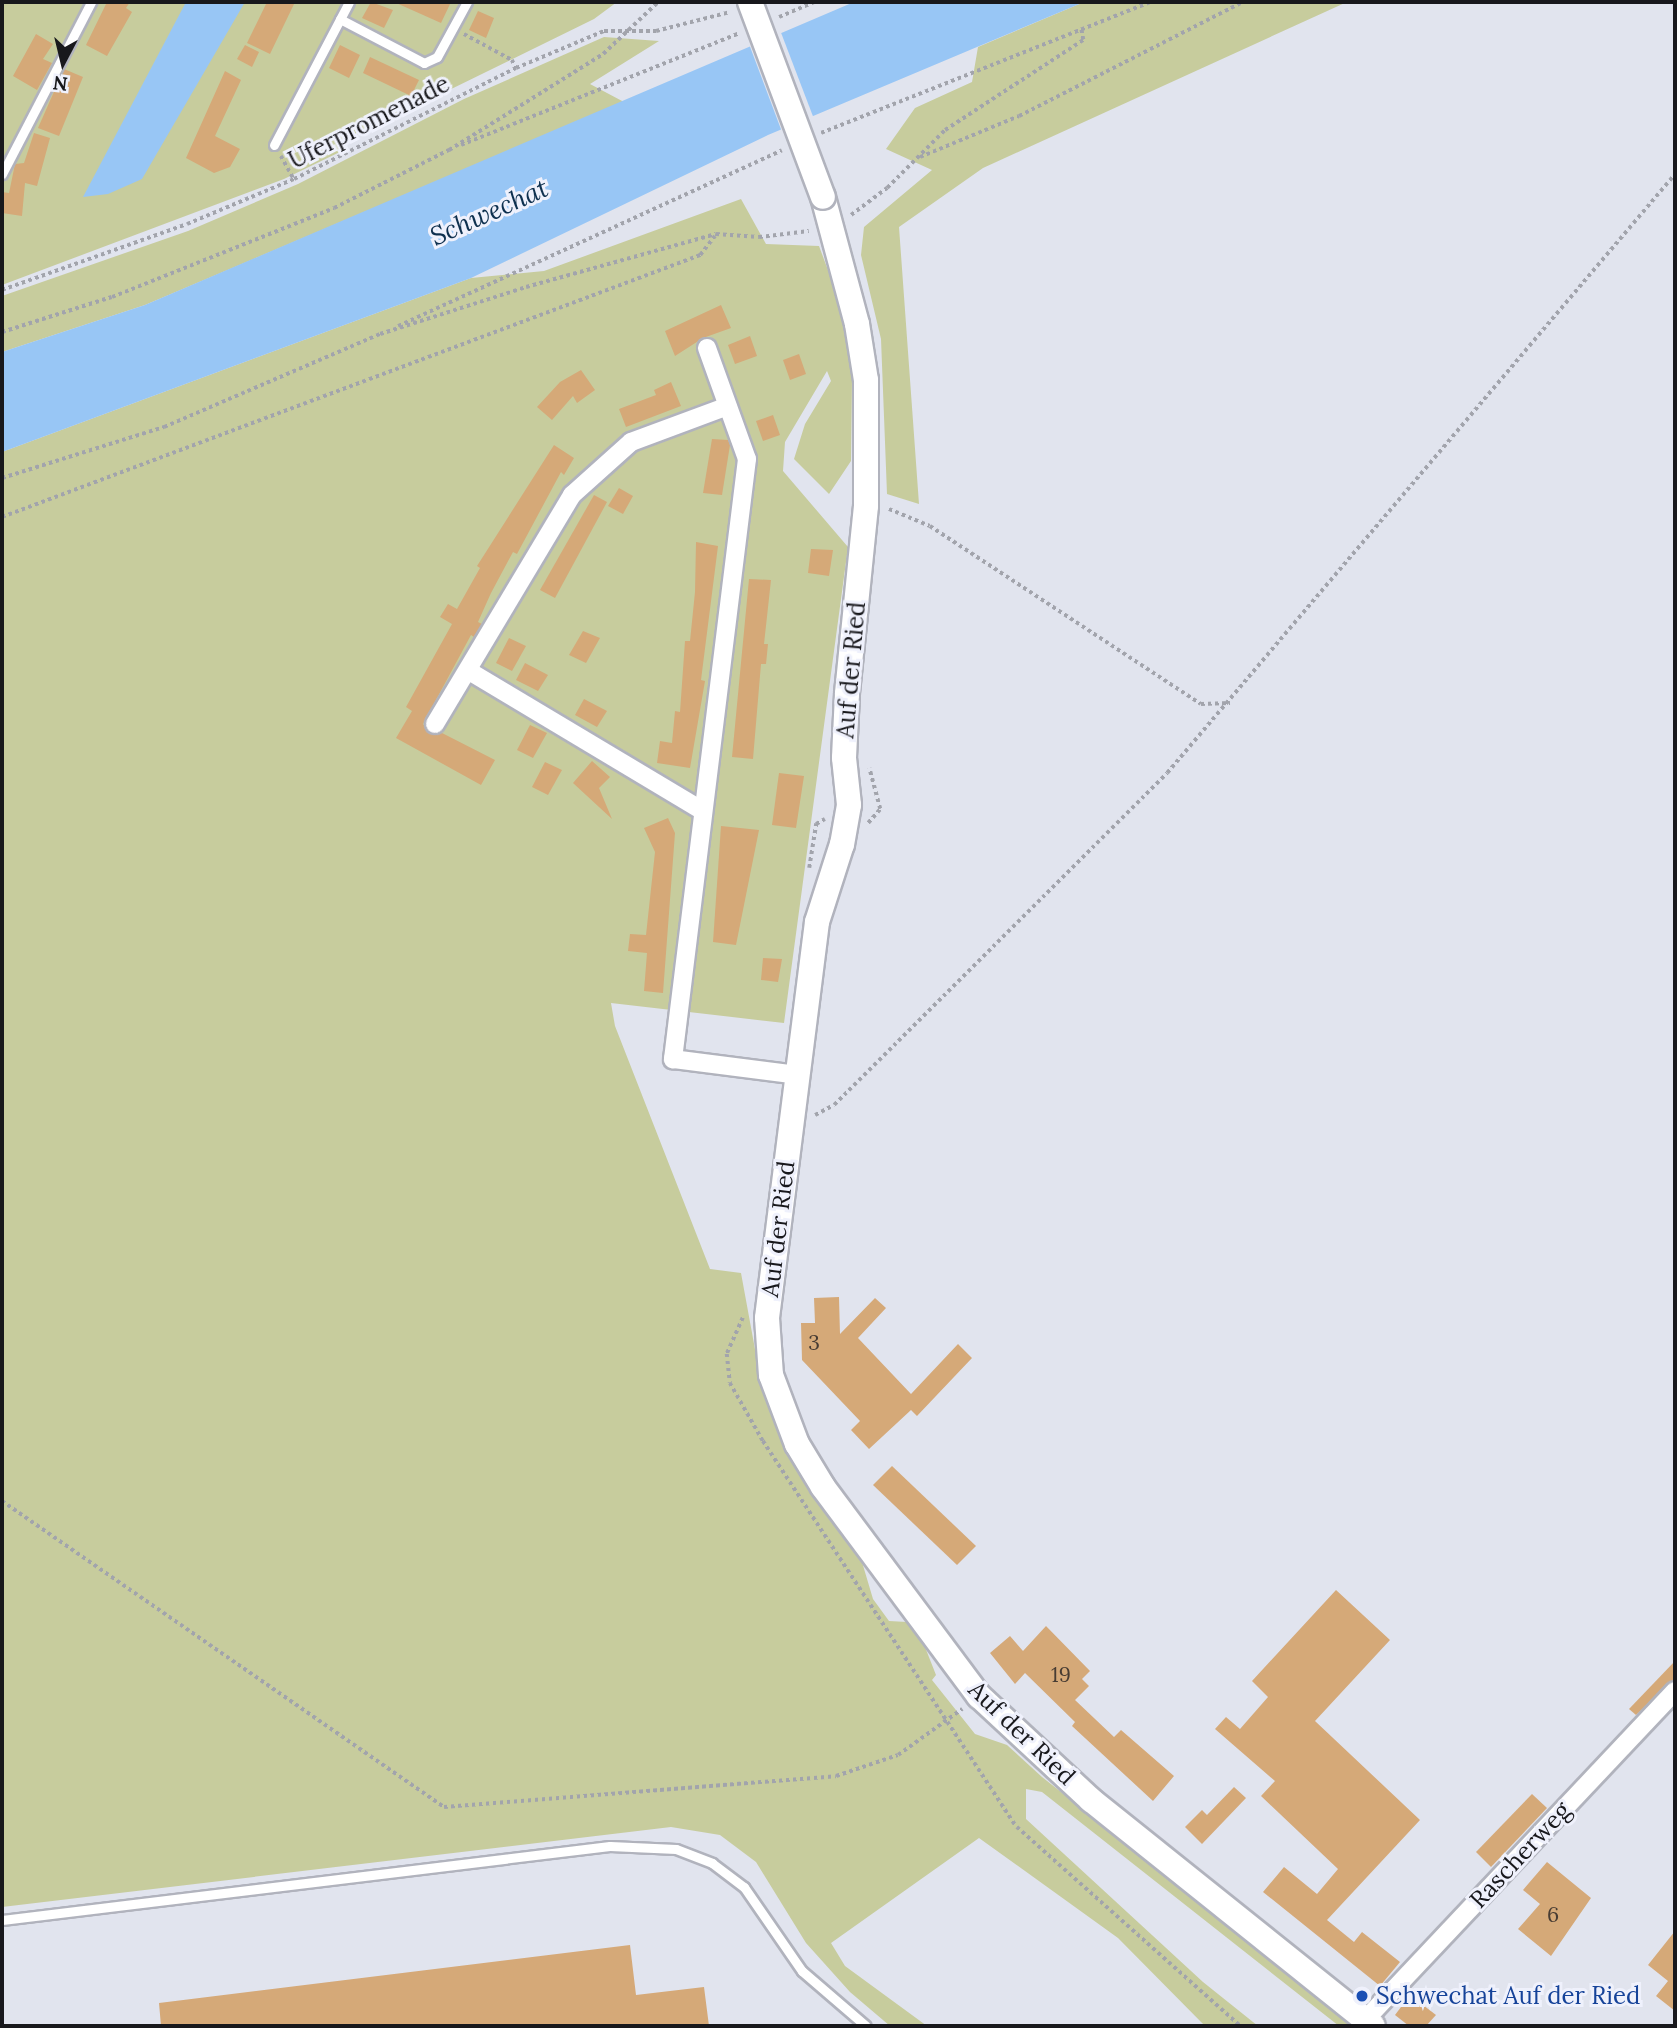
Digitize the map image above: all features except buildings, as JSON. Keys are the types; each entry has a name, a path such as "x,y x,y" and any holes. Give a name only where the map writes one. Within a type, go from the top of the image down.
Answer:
{"main road":[{"name":"Auf der Ried","path":"742,6 836,213 866,380 866,506 848,694 847,821 817,922 767,1318 771,1375 792,1434 823,1488 979,1696 1091,1800 1369,2023"}],"street":[{"path":"707,348 747,459 700,809 673,1059 798,1075"},
{"path":"435,724 572,495 631,442 728,406"},
{"path":"469,671 700,809"},
{"name":"Rascherweg","path":"1369,2023 1675,1690"}],"lane":[{"path":"2,174 91,2"},
{"path":"274,145 349,2"},
{"path":"340,19 424,63 437,57 467,2"},
{"path":"2,1920 610,1846 676,1849 712,1863 744,1887 802,1971 866,2026"}],"path":[{"path":"449,150 603,54 658,2"},
{"path":"770,21 815,2"},
{"path":"814,136 1150,2"},
{"path":"915,159 1019,116 1243,2"},
{"name":"Uferpromenade","path":"2,290 187,224 294,179 516,68 604,31 656,31 742,6"},
{"path":"453,28 512,60 516,68"},
{"path":"380,334 526,287 716,234 759,237 836,213 887,188 945,130 1083,40 1081,29"},
{"path":"2,332 112,297 334,208 449,150 744,31"},
{"path":"2,478 164,426 380,334 788,147"},
{"path":"286,165 294,179"},
{"path":"792,1119 810,1117 834,1105 1167,773 1230,703 1675,174"},
{"path":"2,517 700,255 716,234"},
{"path":"866,506 895,510 930,526 1201,704 1230,703"},
{"path":"808,876 816,824 823,819 869,823 880,809 868,765"},
{"path":"745,1307 727,1354 730,1383 763,1441 1017,1828 1240,2026"},
{"path":"2,1501 444,1807 836,1776 898,1755 947,1721"}],"green space":[{"path":"2,2 617,2 594,19 343,142 344,150 284,179 2,285"},
{"path":"1084,2 1347,2 983,168 899,227 919,504 887,494 881,339 861,255 864,227 932,170 886,149 915,108 972,82 978,47"},
{"path":"604,37 659,41 590,84 624,102 145,305 2,352 2,296 188,231 298,184 464,99"},
{"path":"741,199 766,244 819,246 841,305 852,380 851,461 829,494 794,459 805,424 831,381 827,371 785,442 783,471 848,547 784,1023 611,1003 615,1026 710,1269 741,1273 759,1371 783,1446 862,1562 873,1599 889,1621 907,1622 925,1647 936,1675 932,1680 975,1734 1007,1745 1042,1777 1358,2026 1339,2026 1042,1792 1026,1789 1026,1819 1203,1982 1258,2026 1205,2026 1118,1938 979,1838 831,1943 845,1966 927,2026 890,2026 850,1992 806,1943 756,1862 720,1835 671,1827 2,1907 2,452 471,278 544,271"}],"water":[{"path":"186,2 245,2 142,179 108,194 83,197"},
{"name":"Schwechat","path":"854,2 1084,2 768,135 471,278 2,452 2,352 145,305"}],"pier":[{"path":"780,30 814,119 782,132 749,44"}],"place":[{"name":"Schwechat Auf der Ried","path":"1362,1996"}]}
